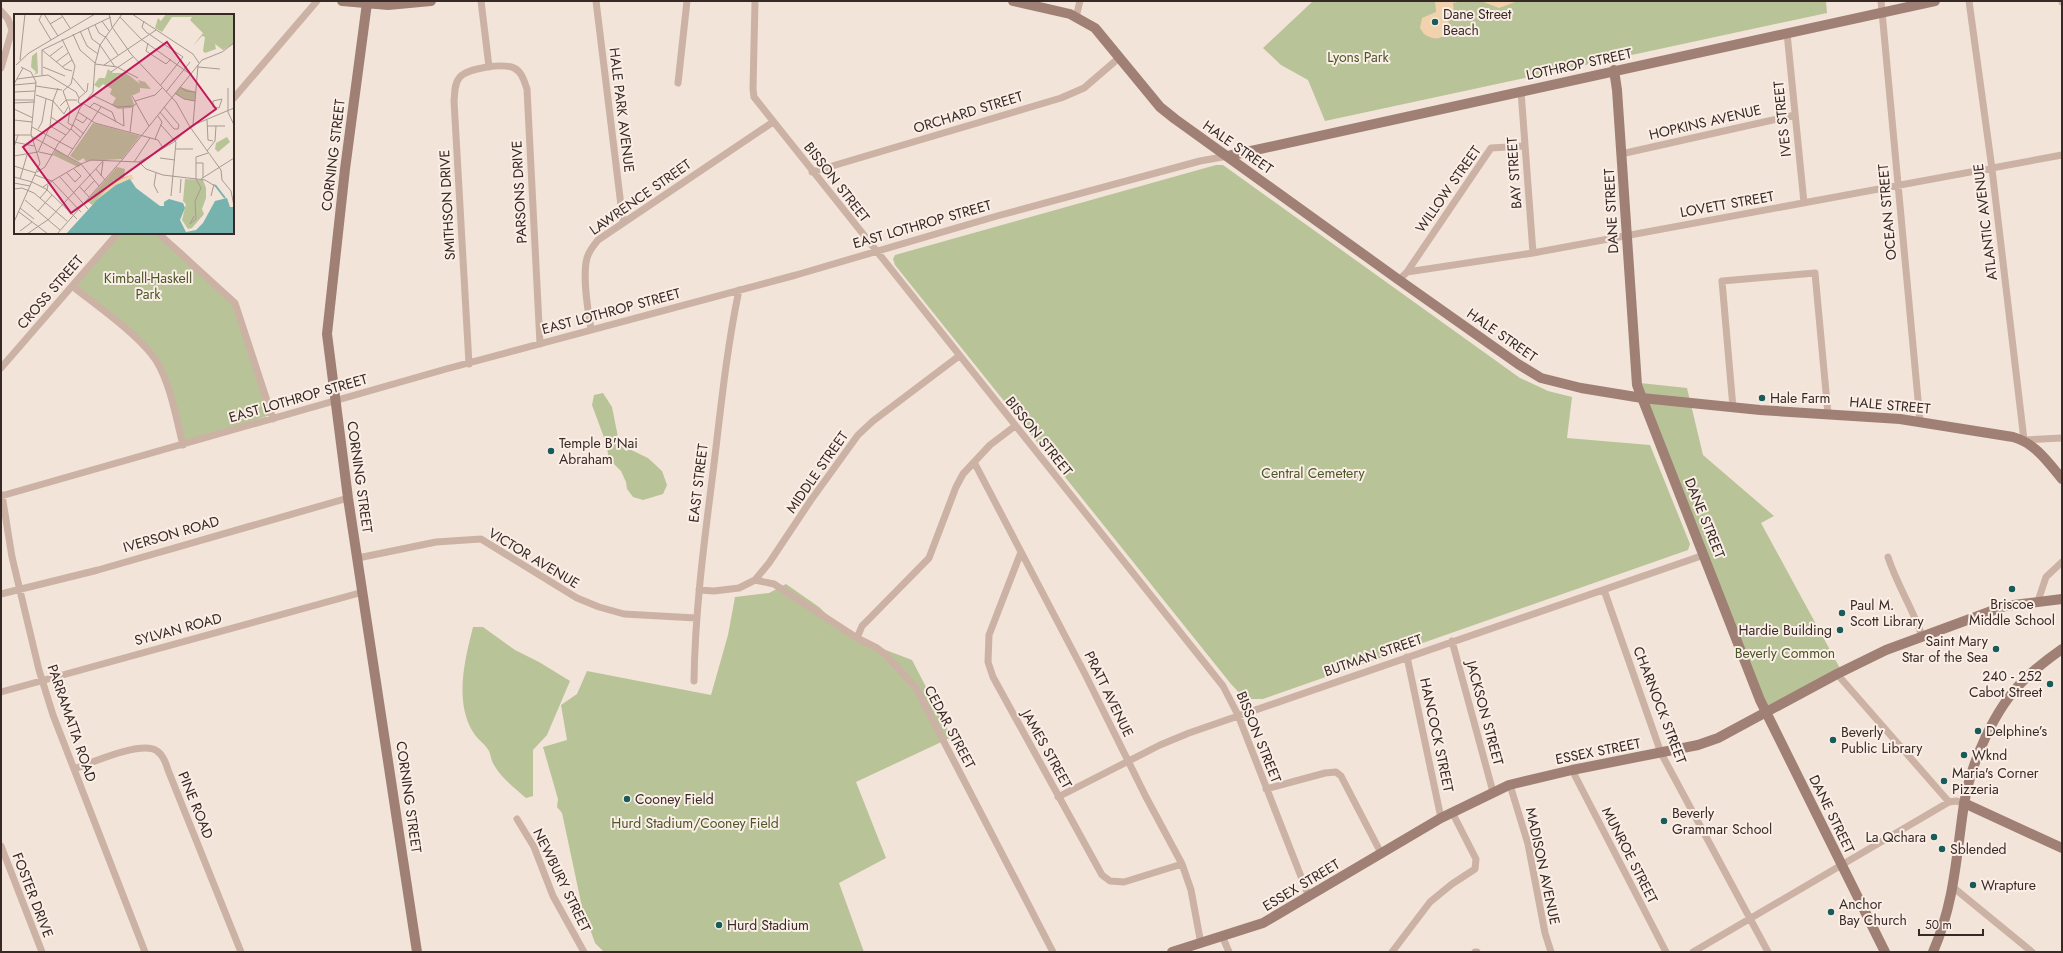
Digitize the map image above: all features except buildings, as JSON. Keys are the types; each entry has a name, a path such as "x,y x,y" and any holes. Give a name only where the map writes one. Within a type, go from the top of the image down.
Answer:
{"main road":[{"path":"342,1 416,4 431,1"},
{"name":"HALE STREET","path":"1014,1 1054,9 1076,17 1095,28 1160,107 1202,140 1228,156 1399,280 1518,364 1541,378 1581,388 1642,398 1733,408 1920,421 1966,428 2024,440 2041,454 2062,479"},
{"name":"LOTHROP STREET","path":"1228,156 1614,70 1935,1"},
{"name":"CORNING STREET","path":"367,2 328,318 329,356 348,498 417,952"},
{"name":"DANE STREET","path":"1614,70 1635,372 1642,398 1765,712 1886,950"},
{"name":"ESSEX STREET","path":"1172,952 1223,938 1263,924 1441,818 1510,785 1572,770 1709,742 1873,656 1922,636 2005,606 2062,599"},
{"path":"1933,952 1945,923 1954,888 1964,803 1976,760 2002,710 2024,680 2062,649"},
{"path":"1964,803 2062,848"}],"street":[{"path":"234,98 317,1"},
{"path":"481,1 489,67"},
{"name":"HALE PARK AVENUE","path":"596,1 623,222"},
{"path":"678,83 687,1"},
{"name":"BISSON STREET","path":"754,1 752,89 754,97 812,172 1223,686 1238,715 1309,897"},
{"path":"1076,17 1080,1"},
{"name":"OCEAN STREET","path":"1881,1 1920,421"},
{"name":"ATLANTIC AVENUE","path":"1969,1 1992,169 2024,440"},
{"path":"1,11 8,19 12,30 1,68"},
{"name":"IVES STREET","path":"1787,33 1804,203"},
{"name":"ORCHARD STREET","path":"812,172 1061,98 1084,88 1120,57"},
{"name":"PARSONS DRIVE","path":"489,67 507,66 515,69 522,76 527,89 540,344"},
{"name":"SMITHSON DRIVE","path":"470,364 454,101 456,84 465,72 489,67"},
{"name":"BAY STREET","path":"1521,91 1533,253"},
{"name":"HOPKINS AVENUE","path":"1621,154 1795,115"},
{"name":"LAWRENCE STREET","path":"591,330 586,296 586,259 591,248 598,240 773,122"},
{"name":"WILLOW STREET","path":"1407,272 1491,148 1525,146"},
{"name":"LOVETT STREET","path":"1407,272 1533,253 2062,155"},
{"name":"EAST LOTHROP STREET","path":"2,496 446,369 470,364 876,252 997,216 1200,161 1228,156"},
{"name":"CROSS STREET","path":"1,368 117,234"},
{"path":"159,234 235,303 273,419"},
{"path":"1399,280 1407,272"},
{"path":"1733,408 1722,281 1815,273 1828,414"},
{"path":"72,286 123,328 157,361 164,379 183,444"},
{"name":"EAST STREET","path":"694,681 696,618 699,590 730,337 739,290"},
{"name":"MIDDLE STREET","path":"699,590 714,591 739,588 755,580 769,563 811,500 858,435 959,356"},
{"path":"857,638 866,622 929,558 956,487 963,474 990,445 1015,426"},
{"path":"2024,440 2062,438"},
{"name":"PRATT AVENUE","path":"974,462 1182,864 1191,890 1200,944"},
{"path":"2062,472 2062,479"},
{"name":"PARRAMATTA ROAD","path":"2,496 12,557 42,681 74,769 145,952"},
{"name":"IVERSON ROAD","path":"1,594 98,570 348,498"},
{"name":"VICTOR AVENUE","path":"358,558 436,542 481,539 577,598 599,607 624,614 696,618"},
{"name":"JAMES STREET","path":"1021,552 989,635 988,662 993,678 1093,862 1102,875 1110,881 1124,882 1182,864"},
{"name":"BUTMAN STREET","path":"1058,797 1160,745 1238,715 1704,555"},
{"path":"1888,557 1896,581 1912,611 1922,636"},
{"path":"2038,601 2046,577 2062,562"},
{"name":"CEDAR STREET","path":"755,580 774,584 857,638 877,648 886,655 916,688 1054,952"},
{"name":"CHARNOCK STREET","path":"1604,590 1661,753 1768,952"},
{"name":"SYLVAN ROAD","path":"1,692 363,592"},
{"name":"JACKSON STREET","path":"1452,641 1493,792"},
{"name":"HANCOCK STREET","path":"1407,657 1441,818"},
{"path":"1837,674 1949,802"},
{"name":"PINE ROAD","path":"74,769 141,748 154,749 159,752 168,770 241,952"},
{"name":"MUNROE STREET","path":"1572,770 1666,952"},
{"path":"1266,790 1325,773 1336,772 1340,776 1381,854"},
{"name":"MADISON AVENUE","path":"1510,785 1528,844 1545,933 1551,952"},
{"path":"1693,952 1949,802 1956,801 1964,803"},
{"path":"1392,952 1430,902 1452,884 1475,869 1476,858 1452,812"},
{"name":"NEWBURY STREET","path":"516,819 534,847 553,896 584,952"},
{"name":"FOSTER DRIVE","path":"1,846 42,952"},
{"path":"1954,888 2032,952"},
{"path":"1223,938 1229,952"}],"green space":[{"name":"Lyons Park","path":"1313,1 1826,1 1827,13 1325,121 1308,80 1281,65 1263,48"},
{"name":"Central Cemetery","path":"1216,165 1223,165 1520,378 1548,391 1572,397 1567,438 1650,445 1690,544 1688,550 1263,699 1245,699 1231,684 895,265 893,259 895,255"},
{"name":"Kimball-Haskell Park","path":"117,234 161,234 182,250 235,303 273,414 183,445 164,379 147,350 72,286"},
{"name":"Beverly Common","path":"1640,383 1687,388 1703,455 1774,516 1761,523 1842,672 1763,708"},
{"path":"603,393 612,407 618,437 625,447 648,458 662,471 667,485 663,494 643,500 633,497 627,489 626,482 621,471 609,459 606,443 592,405 594,395"},
{"name":"Hurd Stadium/Cooney Field","path":"786,584 819,607 849,636 912,660 952,737 856,782 886,858 839,883 864,952 604,952 595,943 582,907 562,813 557,807 558,799 543,747 567,740 561,705 577,694 587,671 711,695 728,635 735,597 769,593"},
{"path":"473,627 483,627 515,650 539,662 570,681 547,735 533,750 533,796 526,798 497,770 489,751 475,735 467,720 464,707 463,680 464,666"}],"sand":[{"name":"Dane Street Beach","path":"1435,1 1463,1 1453,3 1454,12 1443,14 1447,18 1450,26 1446,34 1440,38 1432,38 1424,34 1420,28 1422,18 1436,12"},
{"name":"Dane Street Beach","path":"1481,1 1524,1 1515,2 1499,8"}],"place":[{"name":"Dane Street Beach","path":"1435,22"},
{"name":"Hale Farm","path":"1762,398"},
{"name":"Temple B'Nai Abraham","path":"551,451"},
{"name":"Briscoe Middle School","path":"2012,589"},
{"name":"Paul M. Scott Library","path":"1842,613"},
{"name":"Hardie Building","path":"1840,630"},
{"name":"Saint Mary Star of the Sea","path":"1996,649"},
{"name":"240 - 252 Cabot Street","path":"2050,684"},
{"name":"Delphine’s","path":"1978,731"},
{"name":"Beverly Public Library","path":"1833,740"},
{"name":"Wknd","path":"1964,755"},
{"name":"Maria's Corner Pizzeria","path":"1944,781"},
{"name":"Cooney Field","path":"627,799"},
{"name":"Beverly Grammar School","path":"1664,821"},
{"name":"La Qchara","path":"1934,837"},
{"name":"Sblended","path":"1942,849"},
{"name":"Wrapture","path":"1973,885"},
{"name":"Anchor Bay Church","path":"1831,912"},
{"name":"Hurd Stadium","path":"719,925"}]}
